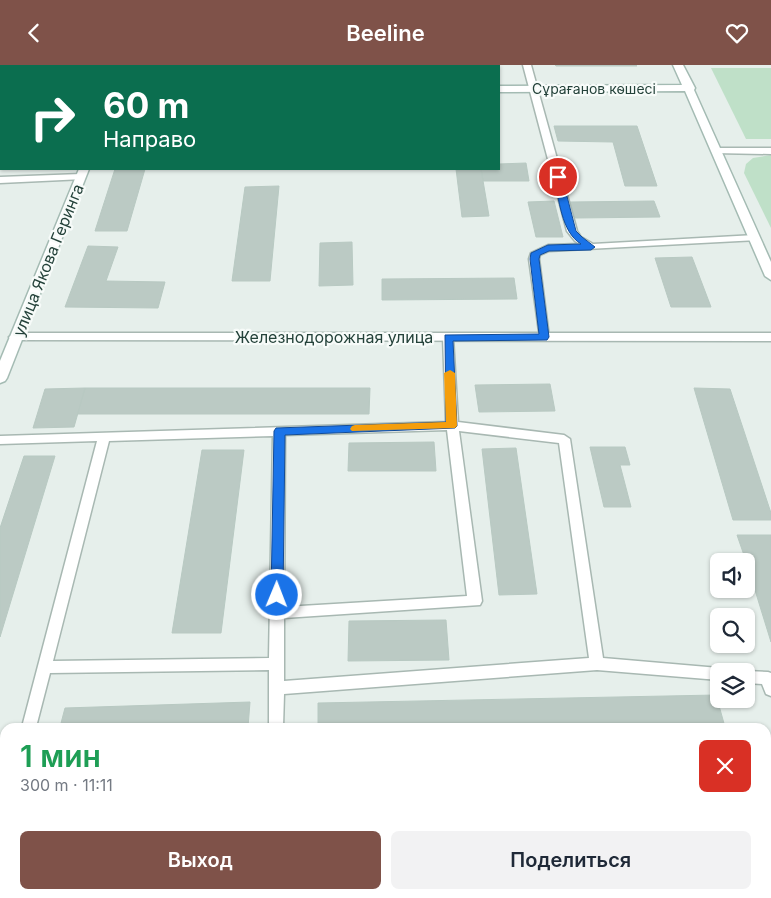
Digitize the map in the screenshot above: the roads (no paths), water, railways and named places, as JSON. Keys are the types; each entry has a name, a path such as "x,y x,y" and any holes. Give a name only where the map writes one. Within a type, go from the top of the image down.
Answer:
{"street":[{"path":"678,65 690,88 771,276"},
{"name":"Сұрағанов көшесі","path":"500,89 690,88"},
{"name":"улица Якова Геринга","path":"0,378 83,173"},
{"name":"Железнодорожная улица","path":"16,337 771,337"}],"lane":[{"path":"527,65 535,88 572,231 578,239 591,247"},
{"path":"717,151 771,151"},
{"path":"0,180 83,173"},
{"path":"544,337 534,259 536,253 548,248 755,238"},
{"path":"277,613 475,601 452,426 448,337"},
{"path":"0,440 452,426 564,439 597,664"},
{"path":"276,723 279,431"},
{"path":"30,723 104,437"},
{"path":"45,667 277,664"},
{"path":"276,688 597,664 710,673"},
{"path":"755,678 768,679 771,689"}]}
